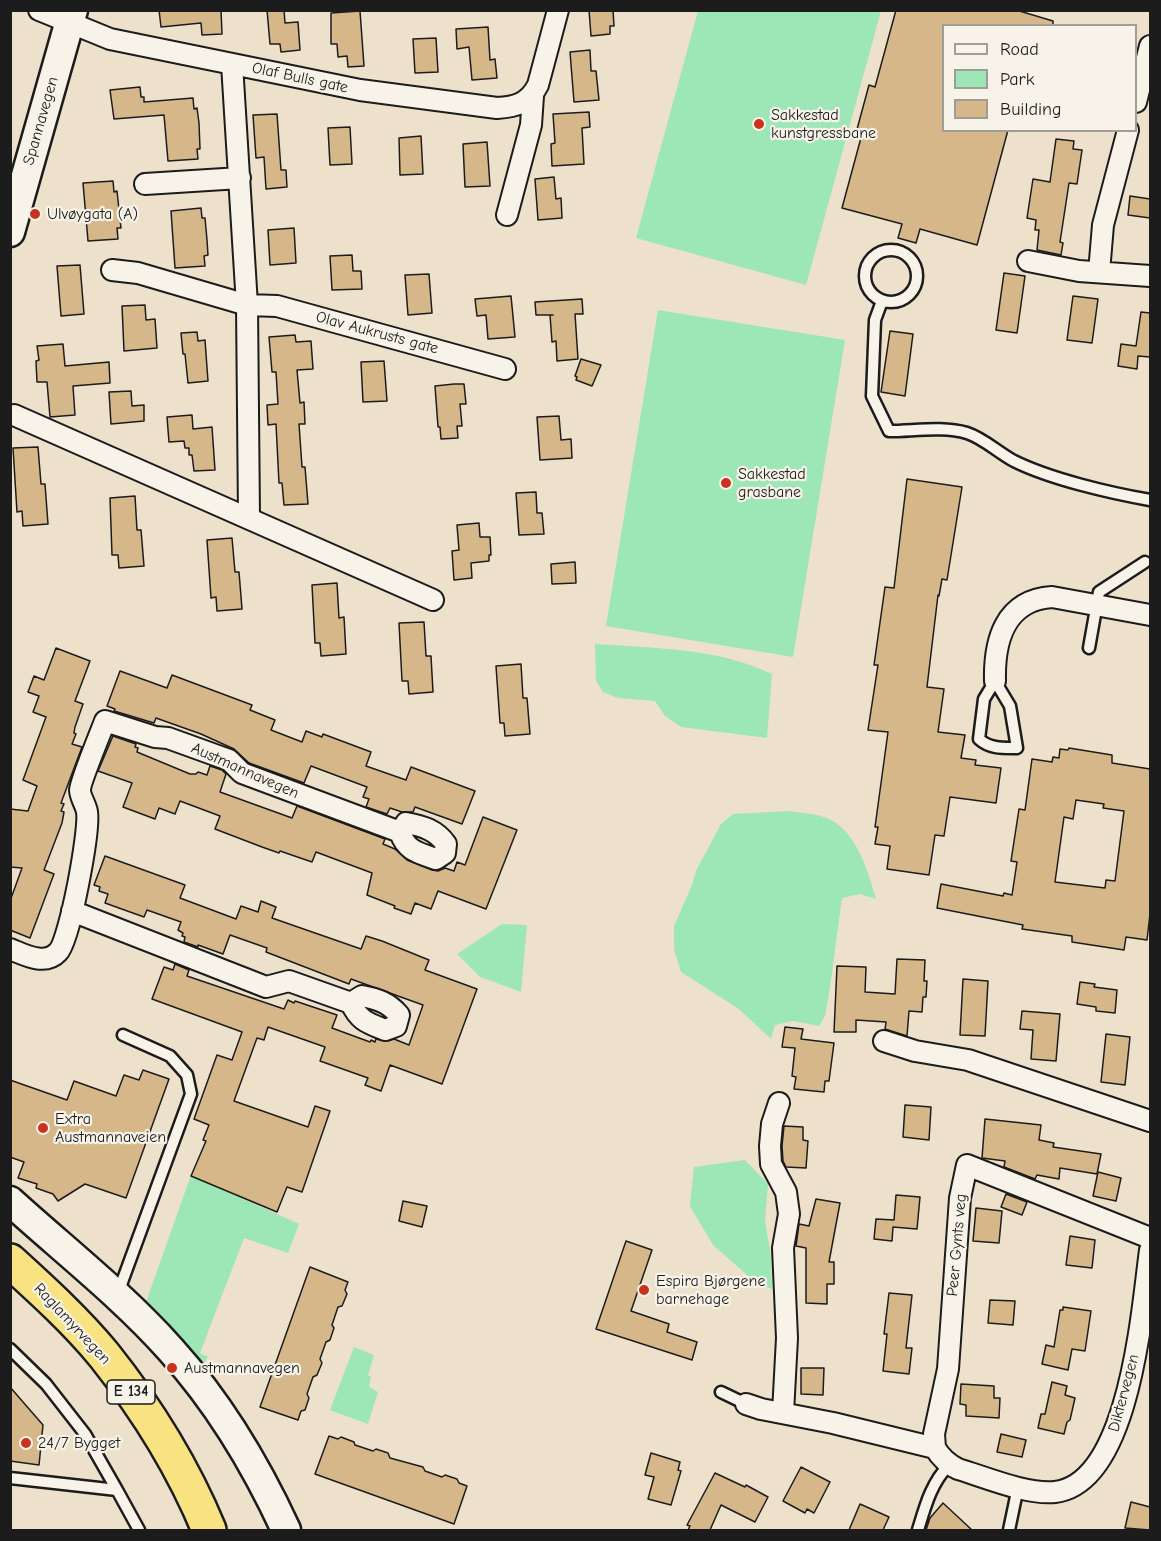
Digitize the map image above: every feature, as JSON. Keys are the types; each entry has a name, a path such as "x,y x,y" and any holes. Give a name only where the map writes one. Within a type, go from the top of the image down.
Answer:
{"highway":[{"name":"Raglamyrvegen","path":"15,1267 67,1315 103,1354 140,1404 171,1452 209,1530"}],"street":[{"name":"Olaf Bulls gate","path":"39,10 71,17 110,39 360,90 497,108 523,103 533,96"},
{"path":"507,215 531,125 533,96 558,10"},
{"name":"Spannavegen","path":"10,232 71,17"},
{"path":"1137,98 1150,46"},
{"path":"232,64 247,305 249,517"},
{"path":"1099,272 1103,225 1127,132"},
{"path":"145,184 240,178"},
{"path":"1028,261 1079,271 1150,276"},
{"name":"Olav Aukrusts gate","path":"112,270 138,273 247,305 277,306 505,369"},
{"path":"12,414 433,600"},
{"path":"995,681 999,644 1005,625 1023,604 1037,598 1052,597 1150,615"},
{"name":"Austmannavegen","path":"10,949 34,958 48,958 58,951 80,882 87,814 80,789 105,721 155,737 168,738 229,760 242,772 400,832"},
{"path":"72,911 266,987 289,981 351,1003"},
{"path":"884,1041 915,1052 968,1060 1150,1120"},
{"path":"779,1103 772,1124 770,1146 771,1164 789,1202 782,1256 787,1338 783,1413"},
{"name":"Peer Gynts veg","path":"935,1448 934,1434 948,1369 960,1198 967,1166 1150,1238"},
{"path":"10,1201 143,1320 197,1380 235,1434 269,1494 286,1530"},
{"name":"Diktervegen","path":"1018,1487 1055,1492 1071,1488 1085,1479 1107,1448 1127,1394 1150,1250"},
{"path":"746,1404 935,1448 940,1457 949,1465 1018,1487"}],"lane":[{"path":"893,250 907,255 916,267 917,282 910,295 896,302 882,301 870,292 865,278 868,264 879,253 893,250"},
{"path":"882,301 875,320 872,396 889,431 953,431 969,434 1040,473 1150,500"},
{"path":"1089,648 1099,592 1145,562"},
{"path":"995,681 1010,706 1017,748 997,748 979,739 984,699 995,681"},
{"path":"116,1297 191,1094 187,1075 170,1056 123,1035"},
{"path":"10,1349 46,1384 86,1434 140,1530"},
{"path":"721,1392 746,1404"},
{"path":"918,1530 925,1505 936,1481 949,1465"},
{"path":"10,1478 117,1490"},
{"path":"1009,1530 1018,1487"}],"green space":[{"name":"Sakkestad kunstgressbane","path":"698,11 881,11 806,285 636,238"},
{"name":"Sakkestad grasbane","path":"658,310 845,340 793,657 606,626"},
{"path":"595,644 663,648 708,654 752,665 772,674 767,738 681,727 665,716 655,701 618,698 603,692 596,681"},
{"path":"789,811 821,816 833,821 843,829 864,862 876,899 860,894 842,898 825,1016 819,1026 793,1021 775,1025 771,1039 739,1009 681,972 674,949 674,926 696,871 721,824 733,814"},
{"path":"502,924 527,925 521,992 480,977 457,954"},
{"path":"745,1160 768,1184 765,1221 771,1256 772,1289 755,1282 713,1245 690,1206 694,1167"},
{"path":"191,1175 299,1224 288,1253 244,1238 200,1353 208,1357 203,1364 197,1363 146,1302"},
{"path":"354,1347 374,1355 368,1375 371,1377 369,1387 378,1392 368,1424 330,1410"}],"building":[{"path":"159,10 221,10 222,34 202,35 201,23 161,27"},
{"path":"267,10 284,10 285,23 298,22 300,50 281,52 280,44 270,44"},
{"path":"589,10 613,10 614,26 610,26 610,34 591,36"},
{"path":"896,10 1016,10 1053,21 1053,24 942,24 942,132 1007,132 977,245 920,229 916,243 898,238 902,224 842,208 862,134 856,133 869,85 875,87"},
{"path":"360,11 364,66 348,67 347,56 338,57 337,44 331,44 331,13"},
{"path":"488,27 490,60 495,59 497,78 472,80 469,47 457,49 456,29"},
{"path":"436,38 438,72 415,73 413,39"},
{"path":"590,50 591,71 596,71 599,100 574,102 570,52"},
{"path":"140,87 144,102 193,98 199,123 198,159 168,161 164,115 114,119 110,90"},
{"path":"589,112 590,127 582,128 584,164 552,166 551,144 555,143 553,114"},
{"path":"277,114 281,170 286,170 287,187 266,189 264,157 256,158 253,115"},
{"path":"350,127 352,164 330,165 328,128"},
{"path":"421,136 423,174 400,175 399,138"},
{"path":"1056,139 1074,141 1073,149 1082,150 1077,184 1069,183 1060,242 1063,243 1061,255 1037,250 1039,230 1035,230 1036,220 1027,218 1033,179 1050,182"},
{"path":"487,142 490,186 465,187 463,144"},
{"path":"554,177 556,199 561,198 562,218 538,220 535,179"},
{"path":"113,181 114,192 117,191 121,228 117,228 118,239 88,241 83,183"},
{"path":"1130,196 1150,199 1150,218 1128,215"},
{"path":"201,208 202,218 205,218 207,240 208,255 204,256 205,266 175,268 171,211"},
{"path":"294,228 296,263 270,265 268,230"},
{"path":"352,255 353,271 361,271 362,289 332,290 330,256"},
{"path":"80,265 84,314 61,316 57,266"},
{"path":"1004,273 1025,276 1017,333 996,330"},
{"path":"429,274 432,313 408,315 405,275"},
{"path":"511,296 515,337 488,339 486,315 477,316 475,299"},
{"path":"1073,296 1098,299 1092,343 1067,340"},
{"path":"582,299 583,314 575,314 578,359 557,361 556,341 552,342 550,315 536,315 535,302"},
{"path":"145,305 146,320 155,319 157,348 124,351 122,306"},
{"path":"1141,312 1150,313 1150,357 1138,356 1137,369 1118,366 1121,344 1136,346"},
{"path":"890,331 913,334 905,396 881,392"},
{"path":"197,332 198,341 205,340 208,381 188,383 181,333"},
{"path":"295,335 296,342 311,341 313,369 297,370 300,403 304,402 305,424 299,424 302,467 305,467 308,504 284,505 282,483 279,483 276,424 268,425 267,405 278,404 276,372 272,372 269,337"},
{"path":"63,344 65,366 109,362 110,383 73,386 75,415 50,417 47,382 37,382 36,361 39,360 37,346"},
{"path":"581,359 601,365 592,386 576,380 575,376"},
{"path":"384,361 387,401 363,402 361,362"},
{"path":"464,384 466,404 460,404 462,426 457,426 458,438 441,439 435,386"},
{"path":"131,391 132,406 144,405 144,421 111,424 109,392"},
{"path":"192,415 193,429 212,427 215,470 194,471 192,455 189,455 189,448 185,448 184,441 169,442 167,417"},
{"path":"559,416 561,440 571,439 572,458 540,460 537,417"},
{"path":"38,447 41,484 45,484 48,524 23,526 22,511 17,512 13,448"},
{"path":"907,479 962,487 947,580 942,579 938,595 927,687 944,689 938,732 965,735 961,758 976,760 975,765 1001,768 996,803 950,797 944,836 935,835 929,875 887,869 890,846 875,844 878,827 875,827 888,732 868,730 878,665 874,665 885,587 894,588"},
{"path":"536,492 537,513 542,513 544,534 519,535 516,493"},
{"path":"135,496 137,530 141,530 144,566 119,568 118,555 112,555 110,498"},
{"path":"479,523 480,537 490,537 489,561 471,563 472,578 454,580 452,551 459,550 457,525"},
{"path":"232,538 235,572 239,572 242,609 217,611 216,597 211,598 207,540"},
{"path":"575,562 576,583 552,584 551,564"},
{"path":"337,583 339,618 344,617 346,654 321,656 320,643 315,643 312,585"},
{"path":"424,622 426,656 431,656 433,692 409,694 408,681 402,681 399,623"},
{"path":"56,648 90,661 75,701 83,704 72,744 82,747 61,803 64,804 61,811 64,812 62,823 44,870 54,874 30,938 10,930 10,901 22,868 10,867 10,809 28,811 37,786 23,780 46,717 33,712 39,696 28,692 34,676 44,680"},
{"path":"521,664 523,698 527,698 530,734 505,736 504,723 500,723 496,666"},
{"path":"120,671 167,688 172,675 252,705 250,710 275,720 271,730 302,742 306,731 322,737 323,734 371,752 366,766 406,780 411,767 475,791 462,824 415,807 413,812 402,812 390,808 387,814 366,807 369,799 363,797 367,787 311,766 304,783 249,763 234,749 201,734 156,718 154,723 114,711 115,709 107,706"},
{"path":"113,736 136,744 137,752 190,774 198,772 207,775 210,766 222,770 226,774 220,792 292,818 297,806 385,839 383,844 395,849 407,860 432,870 438,871 445,868 454,871 457,862 465,865 483,817 517,830 486,909 438,891 431,909 415,903 411,914 367,895 372,873 316,852 312,862 262,847 215,829 220,816 180,801 175,814 159,808 155,819 123,807 132,783 98,771"},
{"path":"1069,748 1112,755 1112,763 1150,769 1150,914 1147,940 1126,937 1124,950 1072,942 1072,936 1022,929 1023,925 937,908 941,884 1003,896 1004,893 1012,895 1017,862 1011,861 1019,809 1025,810 1032,759 1052,762 1053,757 1059,758 1060,749 1068,750","holes":["1076,800 1104,804 1103,808 1124,811 1115,881 1106,880 1105,888 1055,882 1064,817 1073,819"]},
{"path":"105,856 185,885 180,898 236,919 241,906 258,912 261,901 276,907 272,918 361,949 366,936 382,941 429,960 425,970 477,989 442,1084 390,1065 381,1091 365,1085 368,1078 320,1061 325,1047 268,1027 264,1040 257,1038 234,1101 308,1127 315,1106 330,1111 302,1192 287,1187 277,1212 191,1176 206,1141 203,1140 209,1125 194,1119 217,1055 232,1060 242,1032 152,999 164,967 173,970 175,964 189,970 187,976 284,1009 288,1000 337,1015 332,1028 370,1042 371,1040 375,1042 376,1039 388,1041 394,1039 409,1045 423,1005 351,979 349,984 266,952 267,948 230,935 223,954 184,942 183,933 178,930 181,922 147,910 144,917 105,903 108,894 99,891 100,887 94,885"},
{"path":"897,959 925,960 926,997 923,997 922,1012 909,1011 907,1036 885,1029 886,1022 856,1020 856,1032 834,1032 837,966 866,967 865,992 895,994"},
{"path":"963,979 988,981 985,1036 960,1035"},
{"path":"1080,982 1095,984 1094,987 1117,990 1115,1013 1096,1011 1096,1007 1077,1004"},
{"path":"1022,1011 1060,1014 1056,1061 1031,1059 1033,1030 1020,1029"},
{"path":"785,1027 803,1029 801,1039 834,1043 829,1081 825,1081 824,1092 794,1089 796,1077 792,1076 795,1048 782,1047"},
{"path":"1106,1034 1130,1037 1125,1085 1101,1082"},
{"path":"143,1070 169,1079 126,1198 85,1184 58,1201 53,1194 36,1188 37,1184 18,1178 24,1162 10,1157 10,1080 67,1100 74,1081 116,1096 124,1075 139,1080"},
{"path":"905,1105 931,1107 929,1140 903,1137"},
{"path":"985,1119 1041,1125 1039,1140 1054,1143 1053,1147 1101,1154 1097,1174 1060,1168 1059,1179 1037,1175 1035,1179 1004,1167 1005,1161 982,1158"},
{"path":"784,1126 803,1127 803,1140 808,1141 806,1168 786,1167 783,1161 782,1146"},
{"path":"1098,1172 1121,1178 1116,1201 1093,1196"},
{"path":"1006,1194 1027,1202 1022,1215 1001,1207"},
{"path":"896,1195 920,1197 917,1229 893,1227 892,1241 874,1239 876,1219 894,1220"},
{"path":"816,1199 840,1203 829,1262 834,1262 834,1284 827,1284 827,1304 806,1303 806,1248 796,1246 799,1224 809,1226"},
{"path":"403,1201 427,1206 422,1227 399,1221"},
{"path":"976,1208 1002,1211 999,1243 973,1241"},
{"path":"1070,1236 1095,1240 1092,1268 1066,1265"},
{"path":"626,1241 652,1250 631,1311 669,1324 667,1332 697,1342 692,1360 596,1329"},
{"path":"310,1267 348,1282 345,1290 347,1294 342,1306 338,1307 330,1340 326,1342 320,1359 322,1363 317,1375 313,1377 307,1394 309,1398 305,1410 301,1411 298,1420 260,1407"},
{"path":"889,1293 912,1295 906,1348 912,1348 909,1374 883,1371 887,1334 884,1334"},
{"path":"990,1300 1015,1301 1013,1325 988,1323"},
{"path":"1063,1307 1091,1311 1085,1351 1072,1349 1068,1370 1042,1364 1046,1345 1054,1347 1060,1310 1063,1310"},
{"path":"801,1368 824,1368 823,1395 801,1394"},
{"path":"1052,1382 1067,1386 1065,1395 1075,1398 1064,1434 1038,1428 1041,1414 1045,1414"},
{"path":"961,1384 994,1386 994,1398 1000,1398 999,1418 966,1416 966,1405 960,1404"},
{"name":"24/7 Bygget","path":"10,1387 43,1425 39,1465 10,1461"},
{"path":"1001,1434 1026,1440 1022,1457 997,1452"},
{"path":"329,1436 338,1439 341,1437 354,1442 355,1445 388,1453 390,1458 423,1467 425,1471 442,1477 445,1475 457,1479 459,1483 467,1486 454,1524 315,1474"},
{"path":"651,1453 680,1462 678,1470 681,1471 671,1505 648,1499 654,1477 645,1475"},
{"path":"801,1467 830,1482 814,1513 807,1509 805,1513 783,1501"},
{"path":"715,1473 745,1487 746,1485 768,1497 755,1522 721,1505 710,1530 688,1530 690,1526 687,1525"},
{"path":"1131,1502 1150,1507 1150,1530 1125,1528"},
{"path":"943,1503 972,1530 926,1530 930,1518"},
{"path":"860,1504 889,1517 883,1530 849,1530"}],"place":[{"name":"Sakkestad kunstgressbane","path":"759,124"},
{"name":"Ulvøygata (A)","path":"35,214"},
{"name":"Sakkestad grasbane","path":"726,483"},
{"name":"Extra Austmannaveien","path":"43,1128"},
{"name":"Espira Bjørgene barnehage","path":"644,1290"},
{"name":"Austmannavegen","path":"172,1368"},
{"name":"24/7 Bygget","path":"26,1443"}]}
